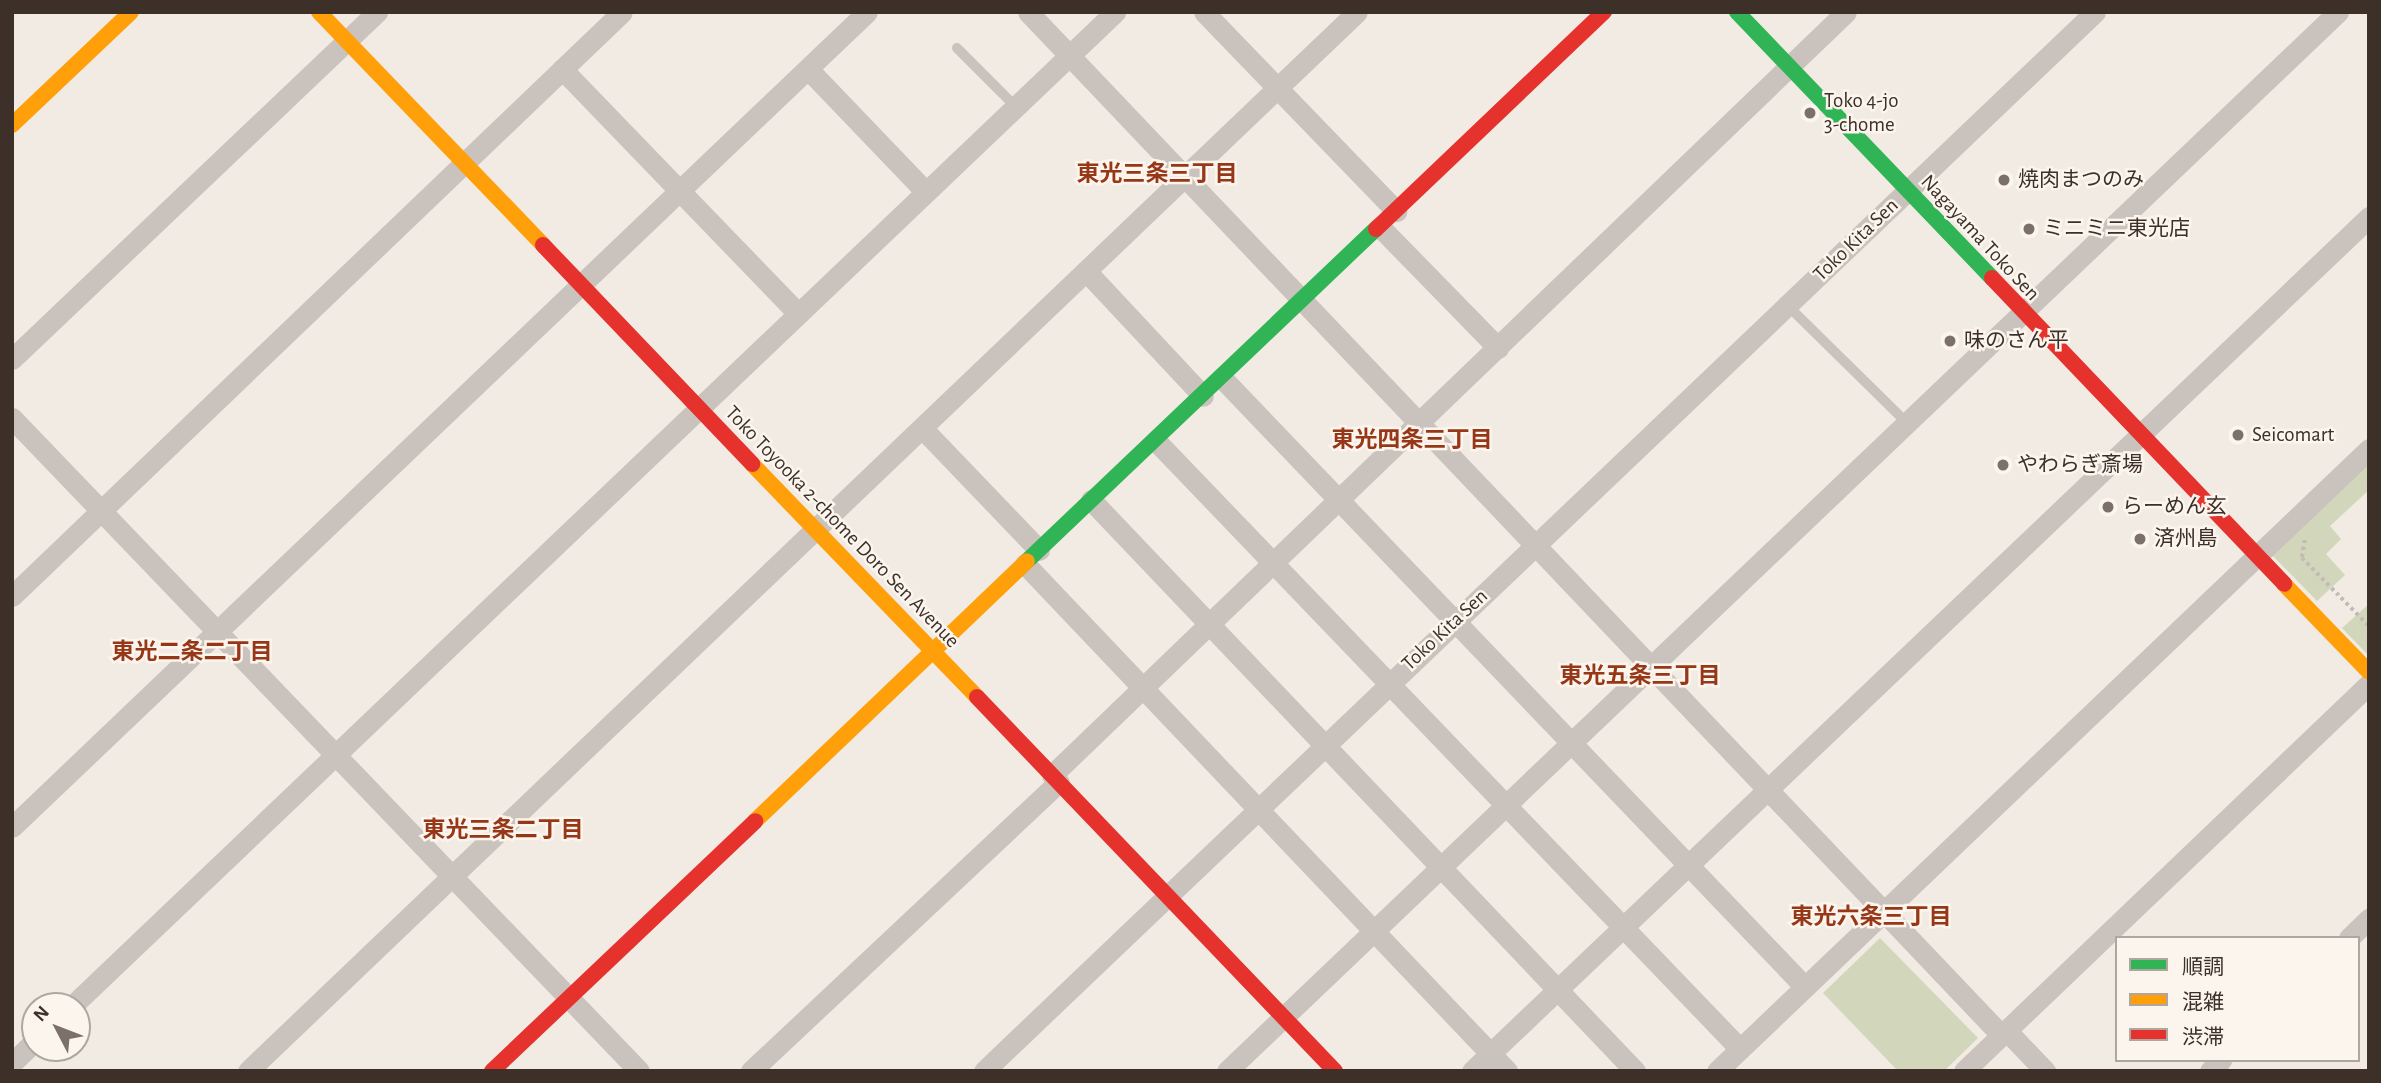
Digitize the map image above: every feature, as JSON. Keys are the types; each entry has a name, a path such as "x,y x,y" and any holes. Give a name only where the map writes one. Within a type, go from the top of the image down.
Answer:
{"street":[{"path":"12,125 131,12"},
{"name":"Toko Toyooka 2-chome Doro Sen Avenue","path":"318,12 1335,1071"},
{"path":"12,359 377,12"},
{"path":"12,596 622,12"},
{"path":"1028,12 1650,668 2003,1033 2045,1071"},
{"path":"87,992 1115,12"},
{"path":"1203,12 1396,211"},
{"path":"248,1071 1357,12"},
{"path":"492,1071 1604,12"},
{"name":"Nagayama Toko Sen","path":"1737,12 2022,313 2369,672"},
{"path":"751,1071 1055,779 1142,689 1846,12"},
{"name":"Toko Kita Sen","path":"984,1071 2095,12"},
{"path":"1227,1071 2338,12"},
{"path":"16,817 216,633 583,285 808,69 858,15"},
{"path":"562,69 798,313"},
{"path":"808,69 926,192"},
{"path":"1472,1071 2369,217"},
{"path":"1380,227 1498,348"},
{"path":"1086,271 1203,396"},
{"path":"1222,378 1805,987"},
{"path":"12,418 639,1071"},
{"path":"922,428 1142,689 1507,1071"},
{"path":"1156,441 1621,929 1740,1049"},
{"path":"1717,1071 2258,558 2369,449"},
{"path":"1091,500 1208,626 1635,1071"},
{"path":"1964,1071 2369,684"},
{"path":"2351,936 2369,919"}],"lane":[{"path":"957,48 1016,107"},
{"path":"1787,305 1907,423"}],"path":[{"path":"2306,537 2302,558 2369,626"}],"green space":[{"path":"2369,461 2369,490 2330,526 2341,539 2326,554 2345,575 2317,601 2269,552"},
{"path":"2369,604 2369,656 2342,628"},
{"path":"1880,938 1978,1038 1944,1071 1898,1071 1823,993"}],"traffic: fast":[{"path":"1737,12 1992,278"},
{"path":"1027,561 1376,229"}],"traffic: slow":[{"path":"12,125 131,12"},
{"path":"319,12 543,245"},
{"path":"752,464 977,697"},
{"path":"755,821 1027,561"},
{"path":"2284,584 2369,672"}],"traffic: jam":[{"path":"1376,229 1604,12"},
{"path":"543,245 752,464"},
{"path":"1992,278 2284,584"},
{"path":"977,697 1335,1071"},
{"path":"492,1071 755,821"}],"place":[{"name":"Toko 4-jo 3-chome","path":"1810,113"},
{"name":"焼肉まつのみ","path":"2004,180"},
{"name":"ミニミニ東光店","path":"2029,229"},
{"name":"味のさん平","path":"1950,341"},
{"name":"Seicomart","path":"2238,435"},
{"name":"やわらぎ斎場","path":"2003,465"},
{"name":"らーめん玄","path":"2108,507"},
{"name":"済州島","path":"2140,539"}],"district":[{"name":"東光三条三丁目","path":"1157,175"},
{"name":"東光四条三丁目","path":"1412,441"},
{"name":"東光二条二丁目","path":"192,653"},
{"name":"東光五条三丁目","path":"1640,677"},
{"name":"東光三条二丁目","path":"503,831"},
{"name":"東光六条三丁目","path":"1871,918"}]}
